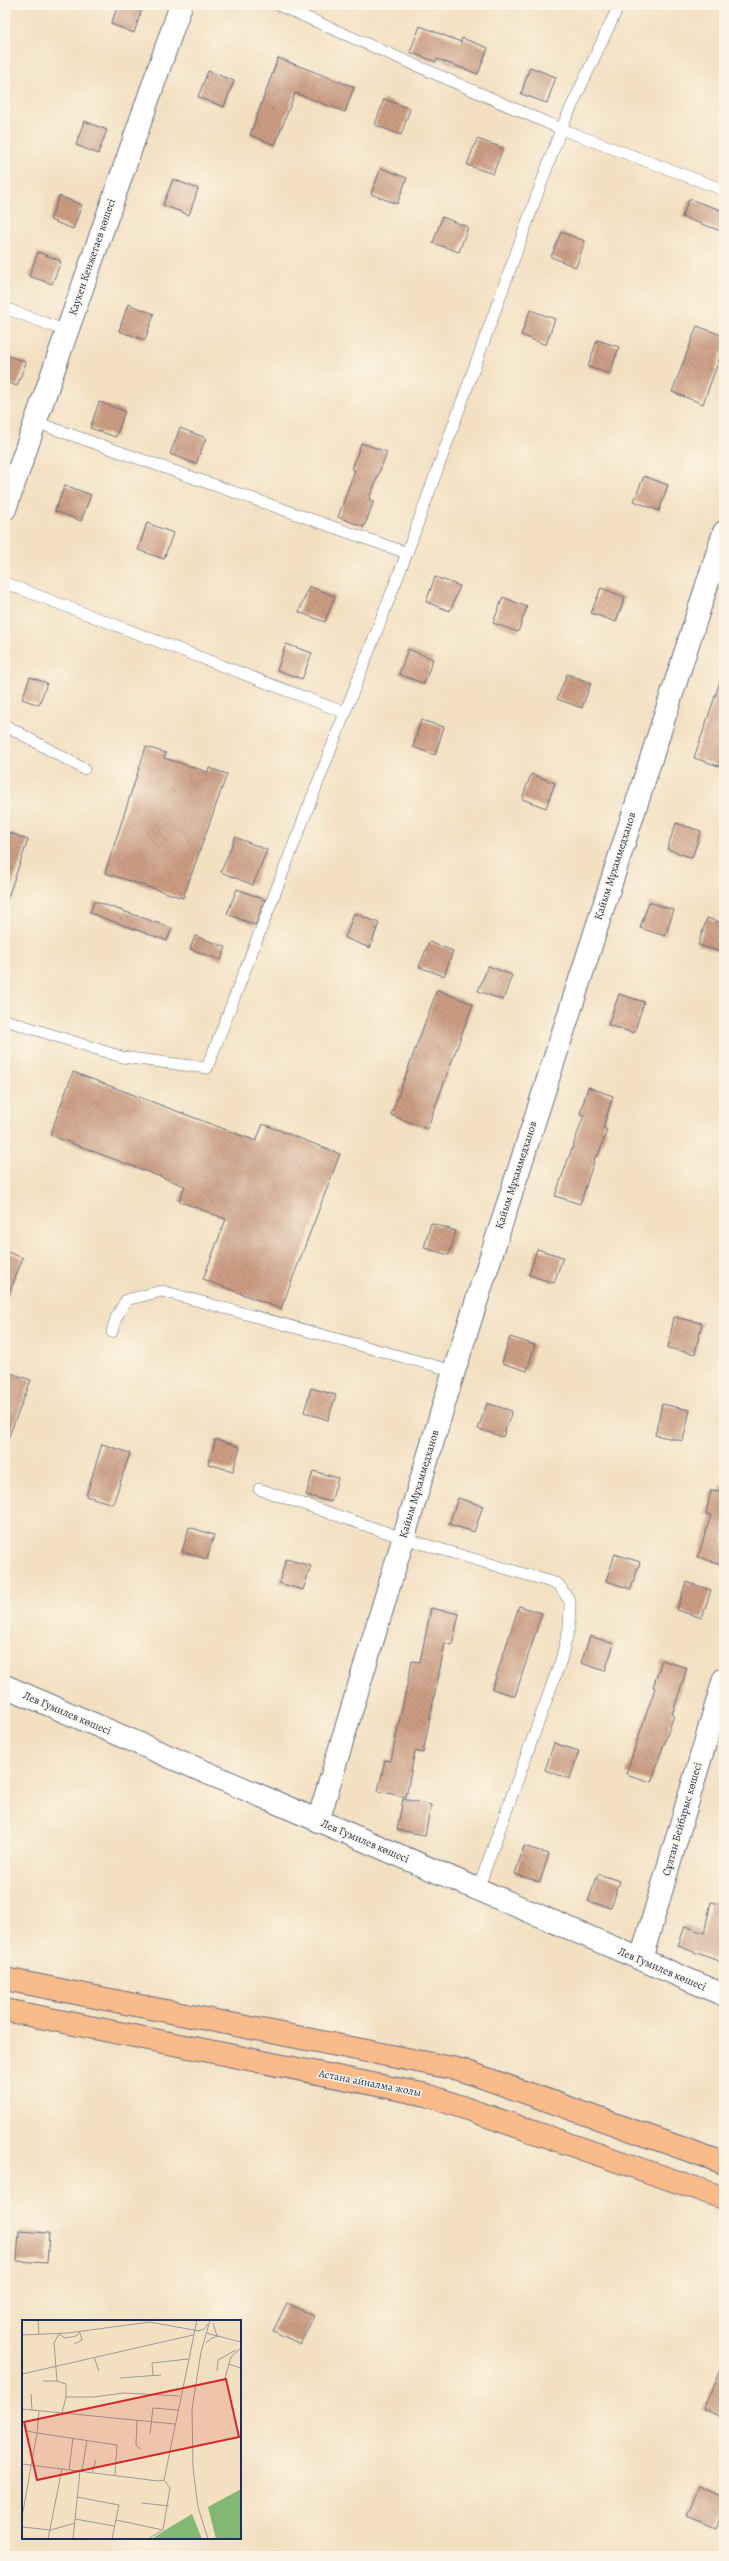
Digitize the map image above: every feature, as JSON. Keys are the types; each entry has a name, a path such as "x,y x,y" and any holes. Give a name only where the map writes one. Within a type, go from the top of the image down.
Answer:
{"highway":[{"path":"5,1979 462,2070 724,2163"},
{"name":"Астана айналма жолы","path":"5,2010 427,2095 724,2198"}],"street":[{"name":"Каукен Кенжетаев көшесі","path":"5,509 181,5"},
{"name":"Қайым Мұхаммедханов","path":"318,1821 454,1371 724,532"},
{"name":"Сұлтан Бейбарыс көшесі","path":"641,1959 724,1679"},
{"name":"Лев Гумилев көшесі","path":"5,1686 724,1995"}],"lane":[{"path":"278,5 561,129 724,190"},
{"path":"5,1020 122,1057 207,1068 407,554 561,129 619,5"},
{"path":"5,308 66,331"},
{"path":"35,422 407,554"},
{"path":"5,583 346,713"},
{"path":"5,725 84,769"},
{"path":"112,1332 116,1318 126,1300 162,1291 454,1371"},
{"path":"259,1489 403,1538 558,1584 570,1601 569,1628 561,1660 478,1889"}],"building":[{"path":"118,5 132,5 142,9 134,33 111,24"},
{"path":"420,26 461,42 462,38 488,48 478,74 437,59 436,62 410,52"},
{"path":"278,58 354,87 345,112 295,93 275,145 250,135"},
{"path":"530,67 556,77 547,103 521,94"},
{"path":"208,71 234,81 224,107 198,97"},
{"path":"384,99 410,109 401,135 375,125"},
{"path":"84,121 107,130 98,154 76,145"},
{"path":"477,139 503,148 493,174 467,165"},
{"path":"381,168 407,178 397,204 371,194"},
{"path":"173,179 198,189 189,215 163,205"},
{"path":"59,196 82,205 73,229 50,220"},
{"path":"689,199 724,211 724,232 682,217"},
{"path":"442,217 468,227 459,252 433,243"},
{"path":"561,232 585,241 576,267 551,257"},
{"path":"38,252 61,261 52,284 29,276"},
{"path":"128,304 154,314 145,340 119,331"},
{"path":"530,310 555,319 546,345 521,335"},
{"path":"697,326 724,336 724,346 703,404 672,392"},
{"path":"597,340 619,347 610,374 588,367"},
{"path":"5,355 26,362 17,386 5,382"},
{"path":"99,402 125,411 116,437 90,428"},
{"path":"180,428 206,438 196,464 170,454"},
{"path":"361,443 387,452 369,499 374,501 364,527 338,517 355,470 352,469"},
{"path":"644,476 668,485 659,511 634,501"},
{"path":"65,485 91,495 81,521 55,511"},
{"path":"147,523 173,533 164,559 138,550"},
{"path":"435,577 460,586 450,611 426,602"},
{"path":"309,586 335,596 325,622 299,612"},
{"path":"601,588 625,597 616,622 591,613"},
{"path":"503,597 527,607 518,632 493,623"},
{"path":"286,644 312,653 302,679 277,670"},
{"path":"408,649 433,659 424,684 399,674"},
{"path":"567,674 591,683 582,708 557,699"},
{"path":"30,677 47,683 39,705 22,699"},
{"path":"721,679 724,680 724,751 719,766 694,758"},
{"path":"421,720 444,727 435,755 413,747"},
{"path":"146,747 166,753 164,758 208,772 209,768 227,774 183,898 105,873"},
{"path":"531,774 555,783 546,808 522,799"},
{"path":"676,823 701,831 692,858 667,849"},
{"path":"5,831 28,840 7,900 5,899"},
{"path":"235,837 267,850 253,885 221,872"},
{"path":"237,889 265,900 255,925 227,914"},
{"path":"94,901 172,928 167,941 90,913"},
{"path":"649,902 674,910 665,936 640,928"},
{"path":"354,913 379,923 370,948 345,938"},
{"path":"707,918 724,924 724,953 698,945"},
{"path":"195,936 226,947 221,960 190,949"},
{"path":"429,942 453,951 444,976 419,967"},
{"path":"488,966 512,975 503,1000 478,991"},
{"path":"437,990 473,1004 427,1129 391,1115"},
{"path":"619,994 644,1002 634,1033 608,1025"},
{"path":"73,1072 256,1141 263,1124 340,1154 281,1309 203,1279 226,1219 179,1201 185,1186 50,1135"},
{"path":"588,1087 613,1096 603,1128 607,1130 598,1156 596,1155 580,1204 555,1196 584,1115 580,1114"},
{"path":"431,1223 456,1231 449,1255 424,1248"},
{"path":"537,1249 563,1257 554,1283 529,1275"},
{"path":"5,1251 23,1258 6,1301 5,1301"},
{"path":"674,1317 702,1323 695,1354 668,1348"},
{"path":"510,1337 535,1345 527,1371 502,1363"},
{"path":"5,1371 31,1380 7,1441 5,1440"},
{"path":"311,1388 336,1395 328,1420 304,1412"},
{"path":"487,1403 512,1411 503,1437 478,1429"},
{"path":"662,1404 690,1410 683,1441 655,1435"},
{"path":"216,1439 240,1447 233,1471 208,1464"},
{"path":"102,1444 130,1453 113,1504 86,1496"},
{"path":"313,1471 338,1478 331,1502 306,1495"},
{"path":"721,1485 724,1486 724,1565 698,1557 711,1515 706,1514 711,1490 719,1491"},
{"path":"458,1498 483,1506 474,1532 449,1524"},
{"path":"189,1527 214,1535 207,1559 182,1552"},
{"path":"615,1554 640,1562 631,1589 606,1581"},
{"path":"286,1559 311,1566 303,1590 279,1583"},
{"path":"686,1582 711,1590 702,1618 677,1610"},
{"path":"519,1606 542,1613 515,1696 492,1689"},
{"path":"431,1608 459,1614 452,1645 445,1643 423,1753 415,1751 406,1797 378,1791 385,1760 391,1761 412,1661 420,1662"},
{"path":"590,1636 614,1644 605,1671 581,1663"},
{"path":"662,1660 687,1668 672,1715 674,1715 651,1782 626,1774 655,1688 653,1687"},
{"path":"554,1743 579,1751 570,1779 545,1770"},
{"path":"403,1799 431,1805 425,1835 397,1830"},
{"path":"524,1846 549,1854 540,1882 515,1874"},
{"path":"598,1874 620,1881 611,1908 588,1901"},
{"path":"711,1902 724,1905 724,1963 678,1946 685,1926 704,1933"},
{"path":"19,2231 49,2233 47,2263 17,2261"},
{"path":"287,2303 314,2316 300,2344 273,2331"},
{"path":"724,2361 724,2418 703,2409"},
{"path":"699,2487 724,2498 724,2511 716,2527 687,2515"}]}
